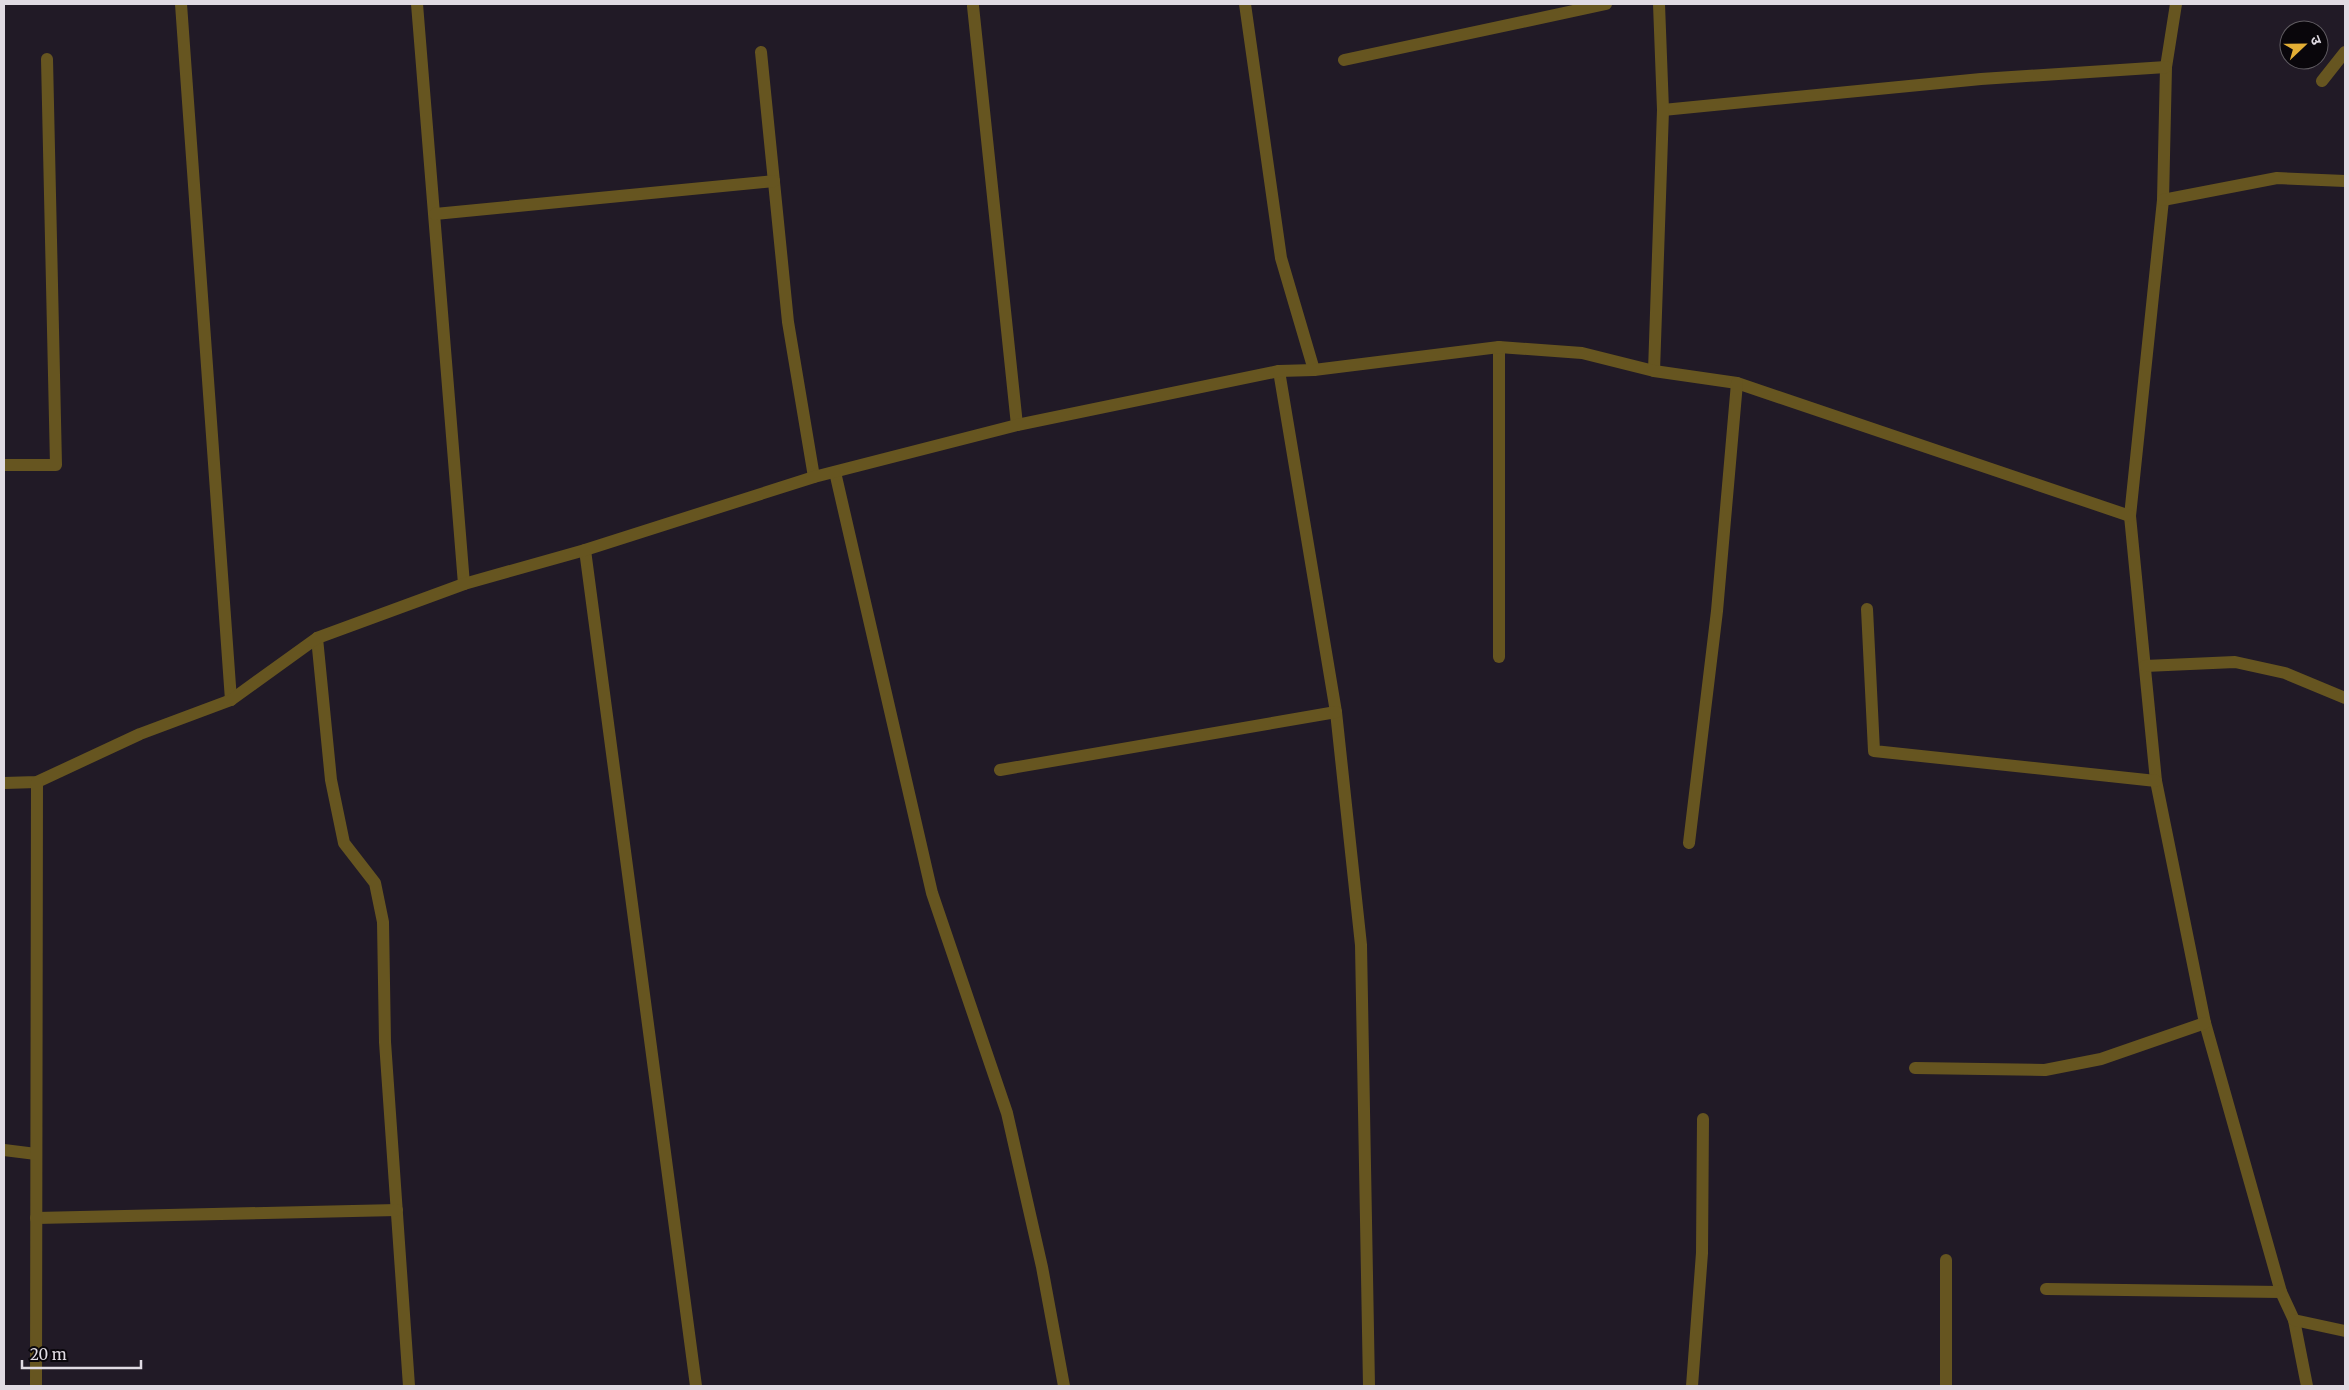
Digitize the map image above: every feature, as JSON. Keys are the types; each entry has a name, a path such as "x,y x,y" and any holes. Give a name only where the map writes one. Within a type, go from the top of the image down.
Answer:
{"street":[{"path":"181,4 232,700"},
{"path":"417,4 464,584"},
{"path":"1245,4 1281,258 1314,370"},
{"path":"1344,60 1606,4"},
{"path":"1654,370 1663,110 1659,4"},
{"path":"2176,4 2166,67 2163,200 2130,516 2156,781 2205,1023 2281,1292 2294,1320 2307,1386"},
{"path":"973,6 1017,425"},
{"path":"761,52 788,322 814,477"},
{"path":"2322,80 2345,52"},
{"path":"4,466 56,466 46,59"},
{"path":"1663,110 1981,79 2166,67"},
{"path":"2163,200 2277,178 2345,181"},
{"path":"435,214 774,181"},
{"path":"1499,347 1499,657"},
{"path":"4,783 37,782 140,734 232,700 317,638 464,584 585,550 814,477 1017,425 1279,371 1314,370 1499,347 1582,353 1654,370 1737,383 2130,516"},
{"path":"1279,371 1336,712 1361,945 1369,1386"},
{"path":"1689,843 1717,611 1737,383"},
{"path":"836,472 932,893 1007,1113 1042,1266 1064,1386"},
{"path":"585,550 696,1386"},
{"path":"1867,610 1874,751 2156,781"},
{"path":"317,638 331,780 344,843 375,883 383,922 384,1042 409,1386"},
{"path":"2145,666 2235,662 2285,673 2345,698"},
{"path":"1000,770 1336,712"},
{"path":"36,1386 37,782"},
{"path":"1915,1068 2045,1070 2101,1059 2205,1023"},
{"path":"1692,1386 1702,1253 1703,1119"},
{"path":"4,1150 36,1154"},
{"path":"36,1218 397,1210"},
{"path":"1946,1260 1946,1386"},
{"path":"2046,1289 2281,1292"},
{"path":"2294,1320 2345,1331"}]}
